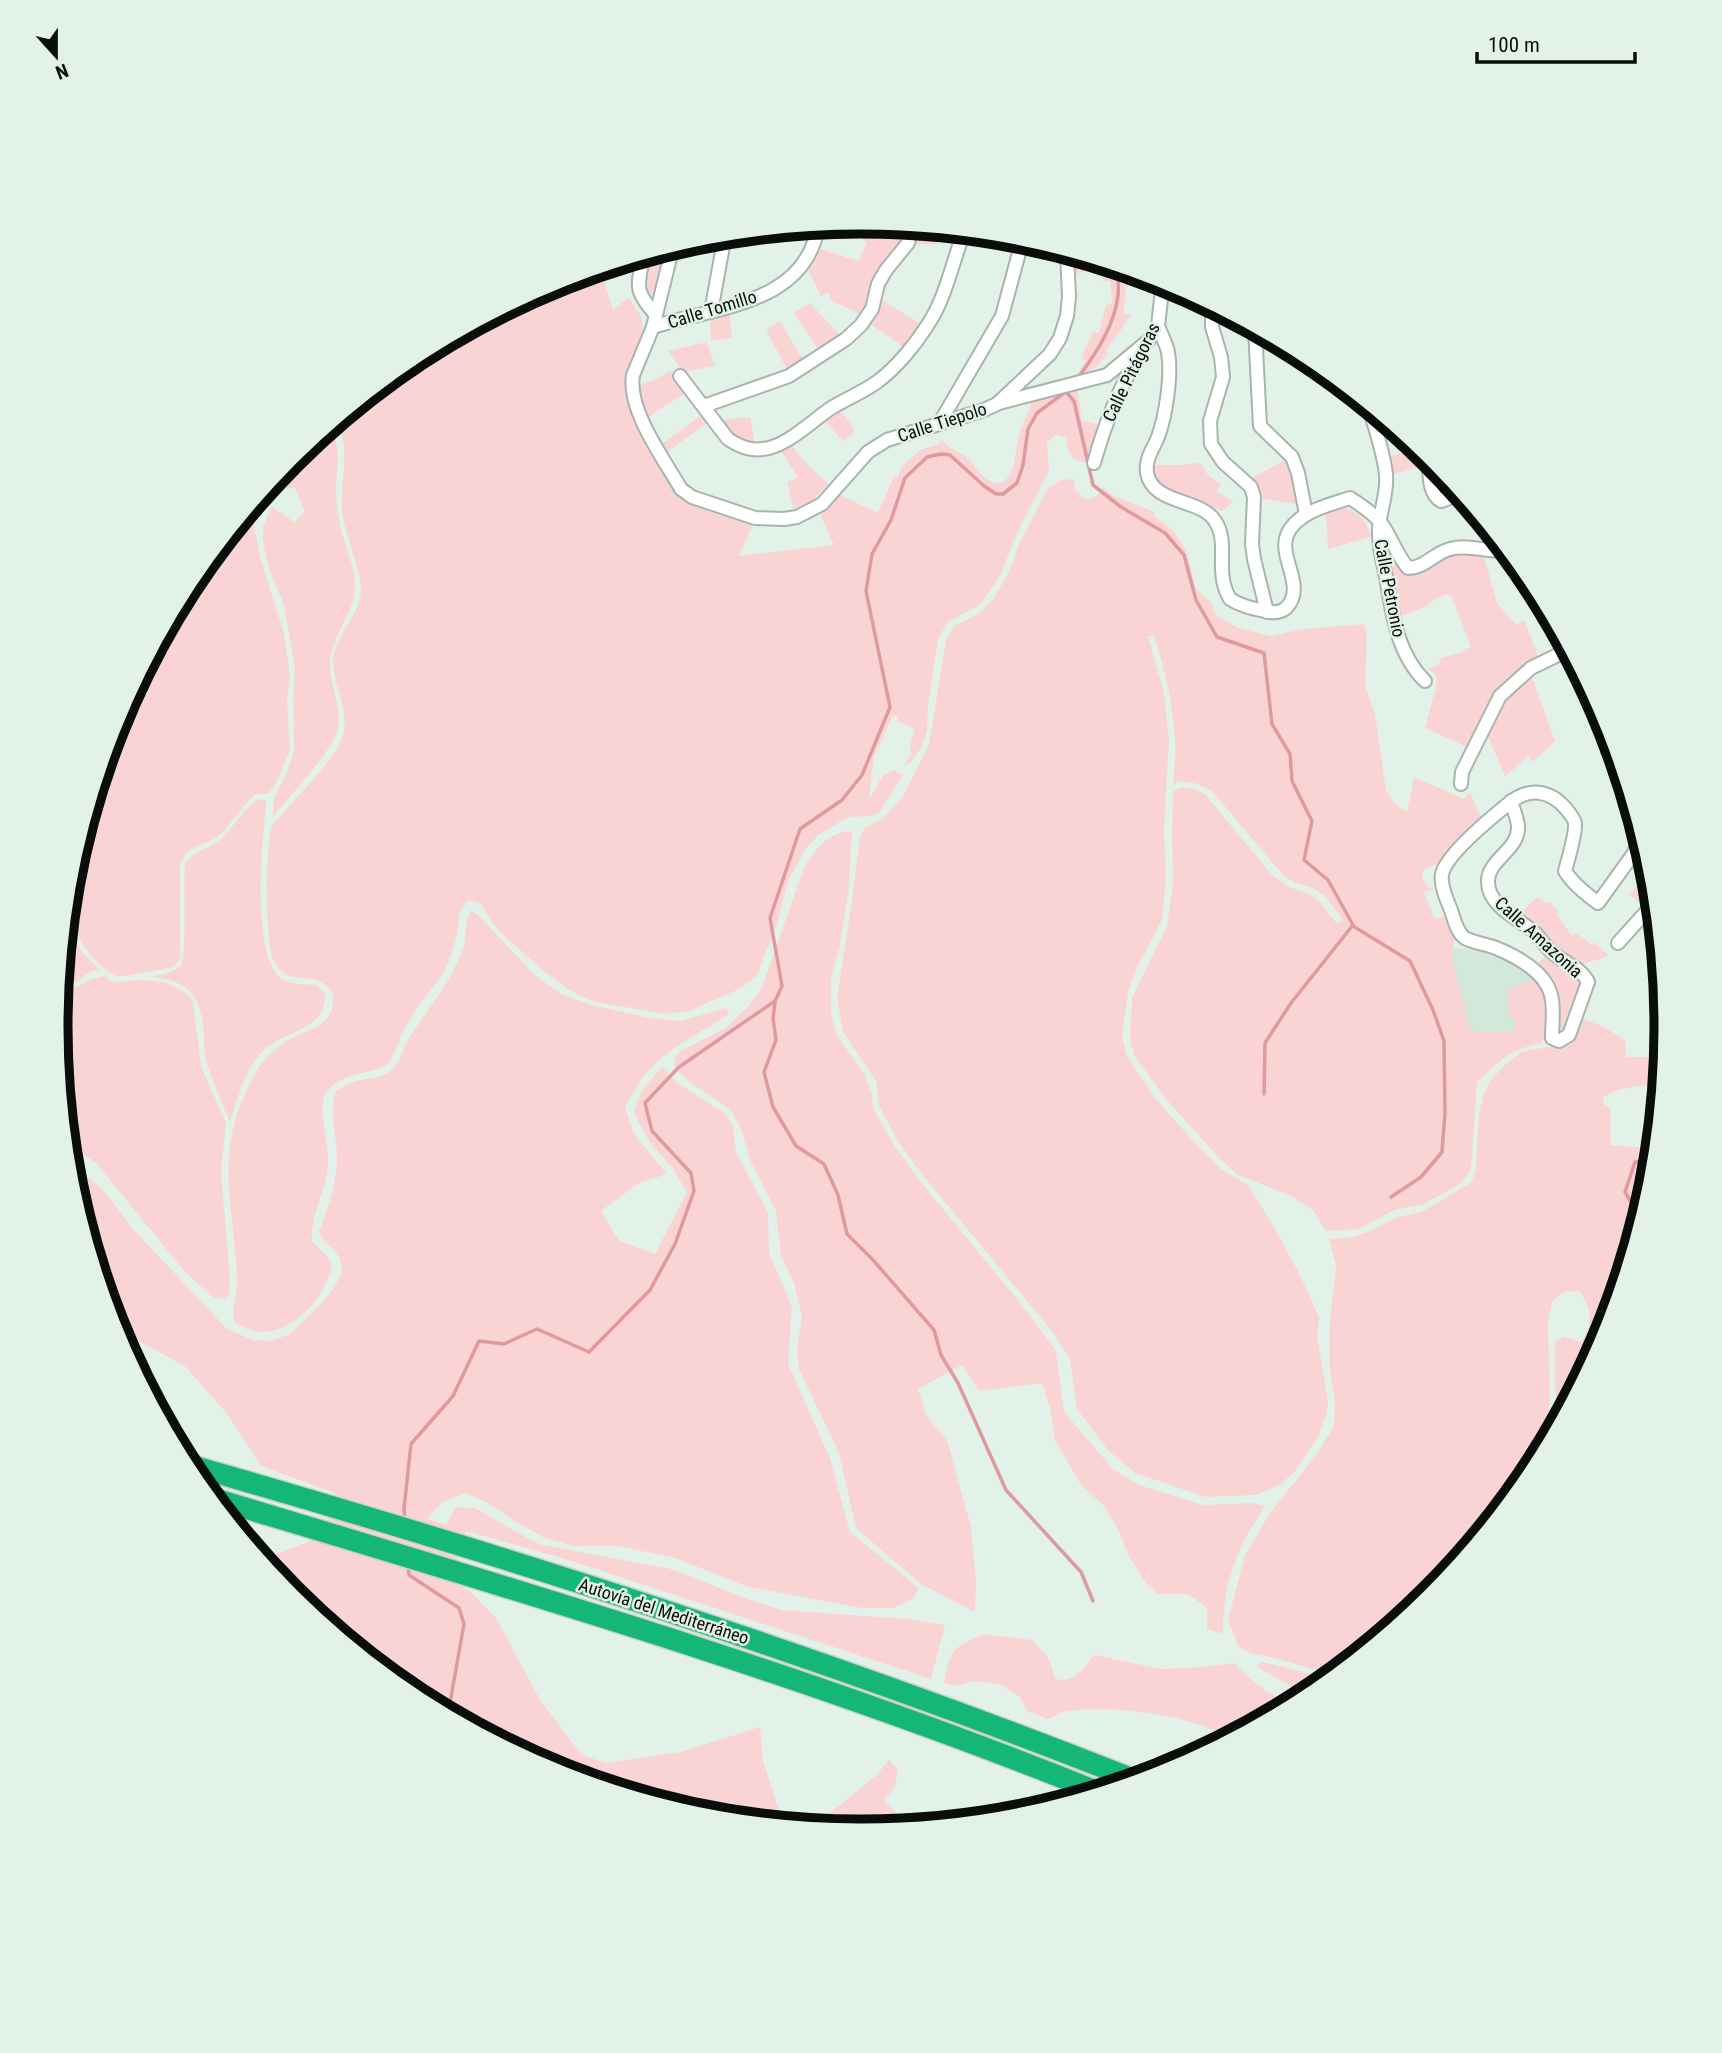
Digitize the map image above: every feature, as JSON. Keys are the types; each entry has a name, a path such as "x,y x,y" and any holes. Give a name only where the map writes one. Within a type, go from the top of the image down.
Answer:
{"highway":[{"name":"Autovía del Mediterráneo","path":"203,1469 461,1545 838,1668 1122,1775"},
{"name":"Autovía del Mediterráneo","path":"228,1503 454,1570 806,1682 1084,1787"},
{"path":"806,1682 831,1702 1063,1793"}],"street":[{"name":"Calle Tomillo","path":"655,321 736,306 784,284 805,262 816,235"},
{"path":"704,406 789,376 846,339 861,325 872,309 878,284 908,243 910,235"},
{"path":"680,376 728,439 749,449 762,450 779,444 831,408 876,383 904,355 929,324 939,304 961,241"},
{"path":"711,312 724,246"},
{"path":"939,424 1002,316 1020,250"},
{"name":"Calle Tiepolo","path":"670,258 655,321 633,375 633,399 639,416 681,489 692,497 755,518 797,517 822,504 868,452 887,440 999,403 1107,375 1149,340"},
{"path":"999,403 1050,354 1060,338 1067,316 1069,297 1067,261"},
{"path":"641,265 638,288 655,321"},
{"name":"Calle Pitágoras","path":"1094,463 1106,421 1126,377 1158,326 1162,293"},
{"path":"1212,316 1223,377 1210,421 1211,444 1223,462 1251,487 1254,497 1252,544 1267,612"},
{"path":"1158,326 1168,351 1169,376 1162,424 1147,463 1150,481 1164,494 1205,512 1215,520 1222,537 1223,583 1230,600 1267,612 1283,610 1292,599 1293,577 1285,545 1290,529 1306,514 1350,498 1379,521 1408,568 1423,565 1438,553 1451,549 1464,547 1496,552"},
{"path":"1256,339 1260,426 1292,457 1306,514"},
{"name":"Calle Petronio","path":"1372,421 1386,476 1385,505 1379,521 1379,537 1393,615 1402,648 1417,673 1426,681"},
{"path":"1430,475 1435,497 1441,501 1451,497"},
{"path":"1461,785 1462,772 1500,696 1531,668 1560,654"},
{"name":"Calle Amazonia","path":"1511,801 1518,826 1516,839 1492,870 1488,882 1492,897 1505,911 1536,934 1552,953 1584,974 1588,982 1569,1035 1559,1041 1552,1038 1552,999 1547,986 1537,973 1518,960 1497,948 1466,939 1460,933 1444,892 1442,874 1448,861 1483,825 1511,801 1524,793 1552,795 1572,816 1575,824 1565,871 1584,893 1598,903 1634,851"},
{"path":"1618,943 1645,913"}],"shaded area":[{"path":"863,234 903,235 874,276 862,315 832,301 828,292 821,296 808,270 820,249 859,261 867,242 862,239"},
{"path":"914,235 937,238 937,244 912,245"},
{"path":"664,259 657,289 652,294 646,293 642,286 647,264"},
{"path":"1073,263 1100,271 1074,273"},
{"path":"1103,272 1126,280 1124,313 1132,314 1101,362 1091,370 1077,374 1086,361 1081,358 1093,332 1099,333 1106,305 1112,304 1110,281 1103,282"},
{"path":"603,277 613,310 629,297 642,320 639,344 629,367 626,383 627,396 639,426 682,498 707,510 753,525 739,556 834,545 820,514 838,494 878,513 894,476 898,477 902,466 920,450 939,444 942,440 966,457 985,478 1002,483 1012,470 1018,438 1031,406 1030,402 1077,388 1082,421 1102,425 1089,464 1072,456 1066,438 1056,435 1047,442 1049,471 1018,531 1000,576 981,604 948,622 938,639 927,731 921,748 909,764 905,764 911,756 910,745 915,729 897,721 899,717 893,715 874,757 869,800 883,775 894,770 903,775 879,813 851,817 840,822 818,835 804,852 788,881 778,922 756,977 739,989 689,1011 666,1014 601,1003 566,988 546,973 497,929 480,903 468,900 460,913 456,939 445,970 416,1009 390,1061 377,1069 340,1081 325,1095 323,1109 328,1163 312,1241 328,1257 332,1267 323,1289 308,1310 288,1325 264,1332 234,1322 237,1280 229,1187 230,1143 244,1096 265,1059 291,1038 318,1026 329,1016 333,1005 333,993 325,985 286,974 273,959 268,933 267,893 272,827 334,753 345,726 334,670 334,652 356,610 361,585 343,519 342,436 339,429 378,398 465,340 558,294"},
{"path":"879,298 922,325 904,347 869,323"},
{"path":"810,303 840,335 818,349 794,313"},
{"path":"730,314 732,338 711,341 710,320"},
{"path":"780,321 803,360 787,369 766,330"},
{"path":"707,342 715,366 683,372 668,351"},
{"path":"670,371 687,392 648,417 641,404 637,386"},
{"path":"835,412 843,413 855,431 843,441 824,420"},
{"path":"703,414 709,422 667,452 663,443"},
{"path":"750,417 755,445 735,436 721,420"},
{"path":"334,434 338,464 336,488 339,516 355,580 354,598 331,653 330,663 339,724 326,752 273,817 274,797 287,773 294,750 295,668 284,605 268,566 263,529 271,506 294,522 305,511 295,488 280,488"},
{"path":"791,444 828,484 809,505 794,512 787,482 798,477 781,451"},
{"path":"1407,451 1422,466 1391,475 1387,457"},
{"path":"1285,460 1294,485 1296,504 1260,498 1259,491 1250,479"},
{"path":"1200,463 1208,475 1221,484 1217,491 1233,502 1223,511 1169,490 1154,475 1151,465"},
{"path":"1073,479 1076,491 1086,500 1098,495 1102,487 1114,496 1155,512 1153,515 1173,530 1186,550 1196,589 1211,602 1215,614 1238,628 1271,636 1303,629 1364,624 1367,632 1365,686 1375,714 1386,790 1394,803 1407,812 1414,777 1464,799 1470,792 1482,821 1440,866 1434,865 1424,870 1422,877 1427,887 1434,889 1424,893 1435,919 1444,916 1455,939 1452,956 1469,1027 1472,1027 1474,1032 1512,1032 1516,1019 1510,1019 1507,989 1535,979 1544,994 1548,1010 1542,1043 1513,1053 1477,1082 1471,1169 1462,1183 1424,1204 1394,1210 1359,1229 1325,1231 1314,1211 1293,1197 1238,1175 1218,1157 1165,1098 1134,1055 1130,1038 1132,998 1167,926 1173,884 1173,792 1184,787 1205,794 1272,875 1289,887 1309,894 1320,902 1337,924 1343,920 1326,897 1282,874 1211,790 1180,781 1173,785 1175,746 1170,700 1154,636 1148,636 1164,693 1169,739 1164,830 1166,876 1162,920 1136,969 1128,992 1122,1036 1127,1056 1155,1098 1195,1143 1221,1169 1248,1185 1301,1277 1319,1318 1317,1335 1328,1401 1327,1413 1318,1437 1295,1471 1281,1484 1256,1495 1206,1497 1135,1473 1107,1449 1077,1409 1070,1360 1055,1335 921,1173 898,1141 879,1106 876,1081 843,1032 837,998 860,837 865,828 882,819 902,798 929,745 946,640 954,626 980,613 993,599 1009,572 1021,540 1047,490 1061,480"},
{"path":"1344,508 1362,518 1371,537 1328,549 1326,513"},
{"path":"253,519 262,564 284,633 290,677 287,700 290,750 269,793 254,795 221,833 183,858 180,867 180,959 173,967 116,976 93,958 74,930 83,872 110,772 129,723 174,630 202,586"},
{"path":"1384,536 1394,559 1410,574 1421,571 1450,554 1463,553 1484,557 1497,603 1516,625 1524,620 1538,656 1503,684 1490,701 1469,748 1425,728 1437,683 1435,674 1428,669 1439,665 1441,658 1471,647 1452,597 1447,594 1425,607 1398,617"},
{"path":"1531,674 1555,741 1533,762 1528,756 1505,777 1487,736 1504,699"},
{"path":"260,799 266,800 261,899 266,950 273,969 284,980 295,984 316,985 325,994 324,1006 312,1022 274,1043 258,1057 243,1083 230,1122 206,1060 202,1020 196,1000 184,986 151,977 175,970 183,959 185,864 221,839 243,812"},
{"path":"852,831 849,887 840,945 831,978 831,1016 838,1037 865,1075 873,1108 894,1145 1056,1351 1064,1412 1113,1469 1139,1485 1203,1505 1252,1503 1264,1506 1245,1539 1231,1574 1224,1609 1223,1634 1207,1629 1207,1608 1188,1594 1158,1594 1146,1583 1129,1557 1119,1531 1104,1506 1081,1485 1055,1440 1050,1408 1042,1383 979,1391 962,1365 918,1389 927,1417 947,1440 971,1527 976,1580 975,1612 921,1584 856,1528 839,1453 799,1369 797,1347 802,1317 794,1283 781,1256 776,1211 750,1160 742,1131 731,1110 687,1080 674,1066 676,1056 684,1049 724,1029 747,1008 761,990 804,868 829,838"},
{"path":"1640,881 1644,905 1630,895"},
{"path":"1538,897 1550,902 1559,912 1556,914 1572,936 1576,933 1592,945 1594,942 1609,956 1580,965 1553,948 1519,914"},
{"path":"471,910 537,977 563,995 596,1006 650,1018 681,1021 726,1008 729,1014 673,1049 656,1063 625,1107 634,1134 667,1174 639,1183 601,1211 619,1241 655,1254 687,1192 673,1169 647,1139 634,1112 642,1090 662,1067 676,1082 726,1114 733,1125 736,1152 768,1213 769,1252 792,1307 788,1364 830,1458 850,1532 919,1588 913,1599 893,1608 862,1608 748,1587 675,1558 617,1546 573,1546 545,1538 488,1503 466,1493 442,1502 427,1519 446,1525 456,1507 475,1508 538,1544 671,1569 781,1610 908,1619 945,1625 931,1679 568,1560 466,1531 451,1580 471,1592 496,1618 540,1700 582,1755 606,1763 681,1752 760,1727 763,1760 780,1815 706,1804 656,1792 558,1759 465,1713 378,1655 338,1623 271,1556 311,1541 321,1543 335,1493 261,1466 228,1415 186,1367 132,1337 110,1281 95,1232 81,1171 104,1191 133,1229 227,1329 253,1340 270,1341 290,1334 324,1301 342,1271 339,1257 319,1232 335,1175 337,1156 333,1115 336,1091 353,1082 384,1075 393,1069 410,1036 457,963 464,947"},
{"path":"74,938 83,953 101,971 93,970 70,984"},
{"path":"1454,948 1483,949 1513,961 1532,975 1541,986 1546,1032 1474,1032 1469,1027 1456,978 1452,956"},
{"path":"1546,955 1578,974 1582,982 1566,1032 1558,1036 1535,966"},
{"path":"104,976 112,982 165,982 186,993 193,1001 201,1066 226,1123 221,1173 230,1278 229,1294 225,1299 213,1297 185,1272 97,1164 78,1150 70,1078 69,991"},
{"path":"1579,1017 1604,1027 1625,1040 1626,1057 1653,1057 1651,1085 1622,1089 1603,1098 1604,1104 1610,1107 1611,1145 1644,1148 1627,1232 1612,1281 1572,1377 1557,1405 1555,1342 1564,1337 1581,1342 1588,1330 1590,1317 1580,1291 1564,1292 1553,1300 1548,1321 1549,1421 1490,1509 1457,1549 1384,1623 1322,1671 1252,1654 1238,1646 1228,1620 1245,1555 1270,1513 1317,1454 1334,1426 1335,1402 1329,1364 1330,1320 1336,1266 1329,1239 1353,1237 1395,1218 1421,1212 1472,1182 1476,1167 1479,1114 1483,1096 1491,1080 1521,1052 1563,1044"},
{"path":"984,1634 1033,1640 1049,1659 1055,1679 1062,1680 1073,1677 1082,1670 1094,1655 1162,1669 1234,1663 1262,1688 1282,1698 1219,1733 1173,1718 1107,1709 1066,1711 1048,1719 1027,1711 1020,1697 1002,1685 975,1681 953,1686 944,1683 951,1656 965,1643"},
{"path":"1263,1662 1316,1675 1296,1689 1256,1666"},
{"path":"889,1759 898,1771 894,1789 883,1800 901,1818 824,1818 877,1775"}],"waterway":[{"path":"1080,375 1109,327 1118,295 1118,277"},
{"path":"405,1521 411,1444 453,1396 479,1341 504,1344 537,1329 589,1352 650,1290 675,1244 694,1191 691,1173 652,1131 645,1103 679,1067 775,1001 782,986 770,918 800,829 842,800 862,775 890,707 866,591 872,554 891,520 905,478 927,457 950,455 984,486 996,494 1003,494 1017,483 1023,465 1028,429 1037,413 1068,390"},
{"path":"1066,392 1074,401 1093,485 1121,507 1165,533 1184,555 1196,600 1217,637 1264,653 1272,724 1290,754 1292,781 1312,821 1304,860 1328,880 1353,925 1291,1003 1265,1043 1264,1094"},
{"path":"1353,926 1410,961 1444,1041 1445,1113 1442,1152 1421,1177 1391,1197"},
{"path":"775,1003 773,1018 776,1040 764,1072 773,1107 796,1146 824,1164 838,1195 847,1234 934,1330 941,1355 958,1383 1006,1490 1081,1572 1093,1601"},
{"path":"1633,1206 1625,1192 1635,1162 1642,1161"},
{"path":"408,1564 409,1575 459,1608 464,1624 450,1704"}]}
